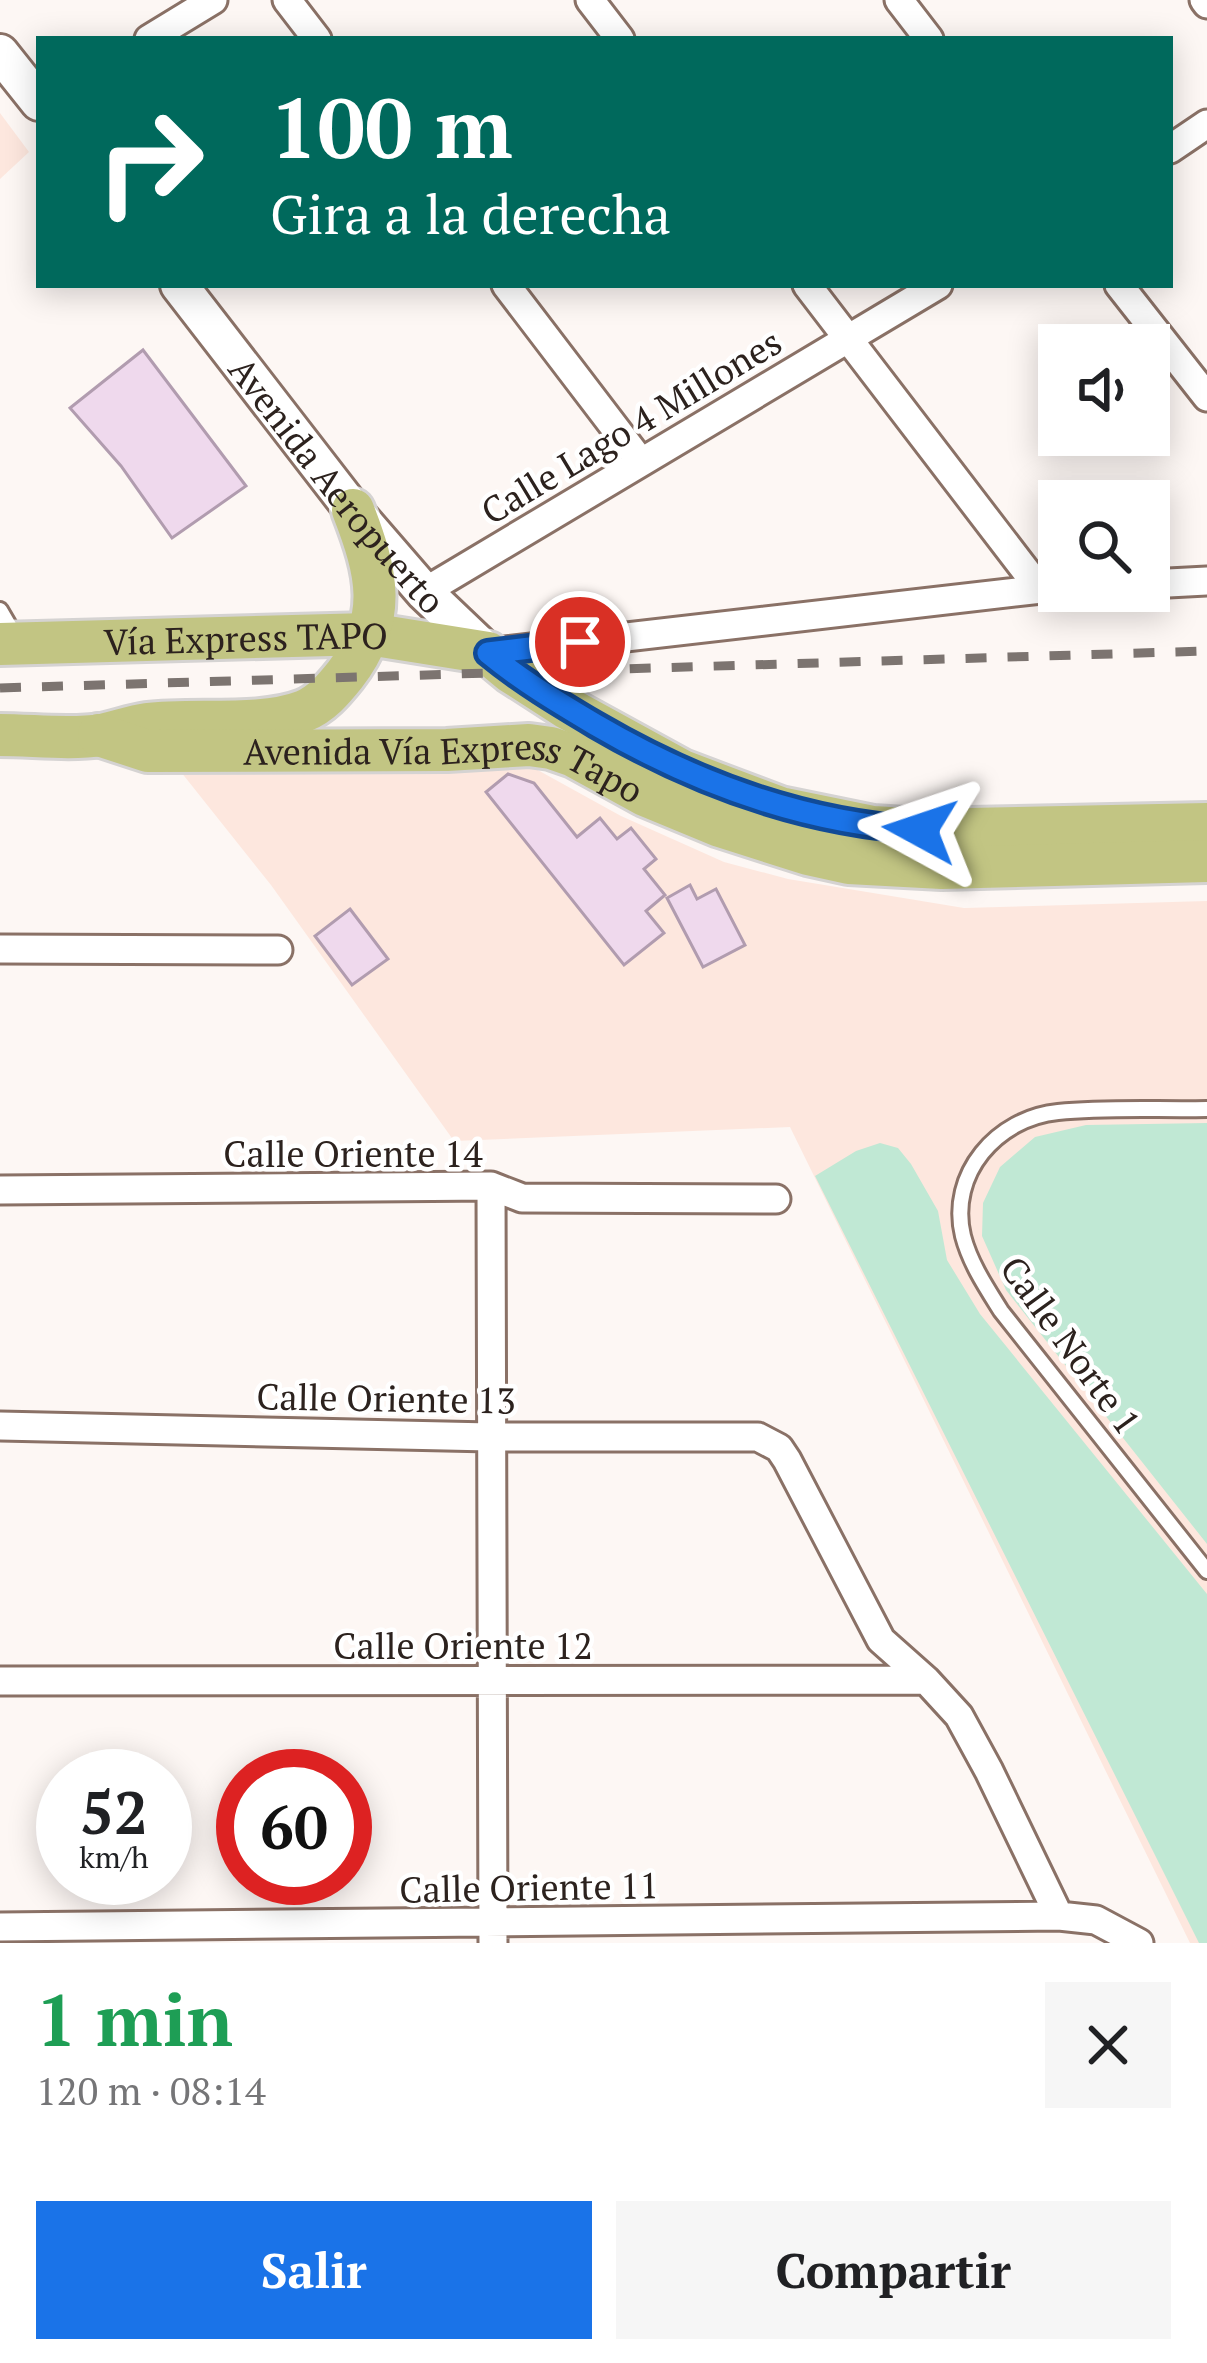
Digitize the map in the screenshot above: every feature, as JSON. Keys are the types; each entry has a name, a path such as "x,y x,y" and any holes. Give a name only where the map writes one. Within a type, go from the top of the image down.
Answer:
{"main road":[{"path":"0,53 36,98"},
{"name":"Avenida Aeropuerto","path":"181,288 353,510 424,592 500,662"},
{"path":"0,736 99,735 146,724 273,718 303,711 324,699 344,677 369,634 376,597 370,556 353,510"},
{"name":"Vía Express TAPO","path":"4,624 369,634 500,662"},
{"name":"Avenida Vía Express Tapo","path":"500,662 605,730 682,771 780,808 818,817 920,830 1207,824"},
{"name":"Avenida Vía Express Tapo","path":"99,735 148,751 551,748 720,826 850,863 942,868 1207,861"}],"street":[{"path":"154,36 213,0"},
{"path":"287,0 315,36"},
{"path":"590,0 618,36"},
{"path":"899,0 927,36"},
{"path":"508,288 641,462"},
{"path":"809,288 1038,574"},
{"name":"Calle Lago 4 Millones","path":"424,592 933,288"},
{"path":"1121,288 1207,397"},
{"path":"1170,583 1207,581"},
{"path":"500,662 1038,589"},
{"path":"0,950 278,950"},
{"path":"490,1186 494,1933"},
{"name":"Calle Oriente 14","path":"0,1190 490,1186 522,1198 776,1199"},
{"name":"Calle Oriente 13","path":"0,1426 490,1437 758,1437 779,1448 787,1460 881,1640 926,1680"},
{"path":"926,1680 959,1716 1059,1916"},
{"name":"Calle Oriente 12","path":"0,1681 926,1680"},
{"name":"Calle Oriente 11","path":"0,1927 494,1933 1059,1916 1096,1920 1139,1943"}],"lane":[{"name":"Calle Norte 1","path":"1207,1109 1054,1112 1012,1125 980,1151 968,1174 962,1204 962,1233 976,1270 1000,1311 1207,1571"}],"shaded area":[{"path":"0,113 29,152 0,179"},
{"path":"525,763 621,816 724,862 788,879 964,908 1207,901 1207,1943 1190,1943 790,1127 454,1141 271,885 181,772"}],"green space":[{"path":"1207,1123 1207,1544 1006,1290 982,1236 983,1203 1000,1167 1035,1137 1086,1125"},
{"path":"880,1143 898,1148 911,1164 938,1211 947,1260 980,1314 1207,1594 1207,1943 1199,1943 815,1176 856,1151"}],"building":[{"path":"143,350 246,486 172,538 121,466 70,408"},
{"path":"508,774 534,783 577,837 600,818 617,839 631,828 656,859 644,869 665,895 646,911 664,933 624,965 486,792"},
{"path":"690,885 697,899 716,889 745,945 703,967 667,898"},
{"path":"350,909 388,959 352,985 315,936"}],"railway":[{"path":"0,688 1207,651"}],"route":[{"path":"580,642 488,653 567,708 682,771 780,808 873,827 920,830"}]}
